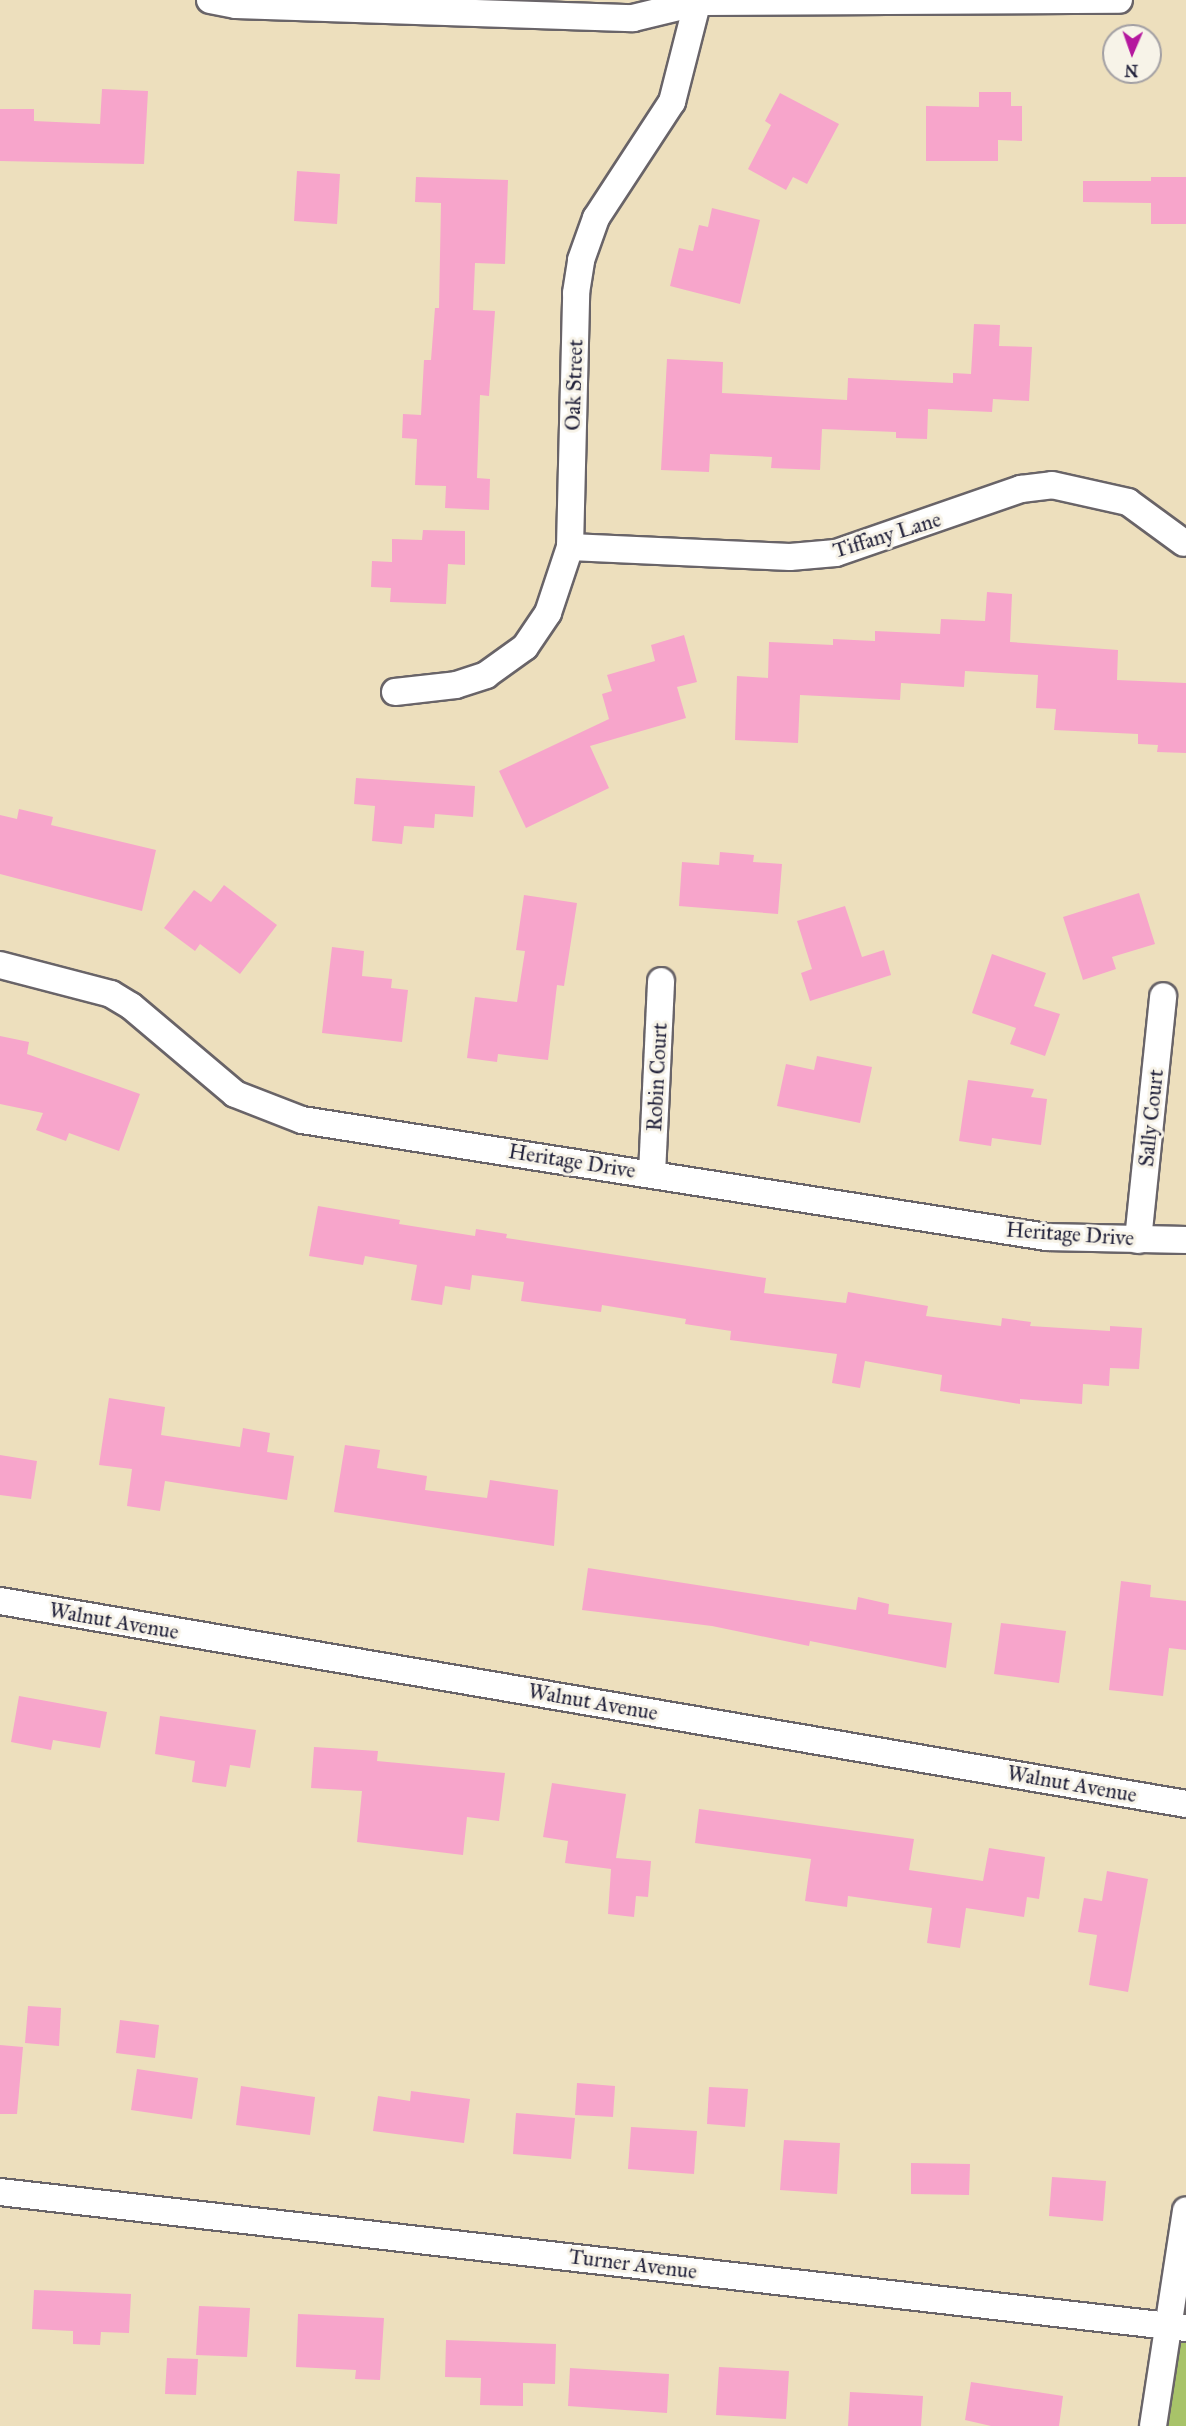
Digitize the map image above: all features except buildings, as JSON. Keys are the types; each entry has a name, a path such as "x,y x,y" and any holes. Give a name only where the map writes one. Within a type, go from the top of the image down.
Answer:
{"street":[{"path":"210,0 237,5 633,18 699,1 1119,0"},
{"name":"Oak Street","path":"395,693 456,685 486,675 525,647 548,613 570,548 576,293 581,260 596,218 672,102 699,1"},
{"name":"Tiffany Lane","path":"570,548 790,557 836,553 1022,489 1052,485 1128,502 1184,543"},
{"name":"Heritage Drive","path":"0,965 111,994 131,1006 235,1094 282,1114 1047,1237 1186,1240"},
{"name":"Robin Court","path":"652,1174 661,981"},
{"name":"Sally Court","path":"1138,1240 1163,996"},
{"name":"Walnut Avenue","path":"0,1601 1186,1804"},
{"name":"Turner Avenue","path":"0,2192 1177,2327"},
{"path":"1153,2426 1177,2327 1186,2211"}],"green space":[{"path":"1169,2326 1186,2328 1186,2426 1153,2426"}]}
